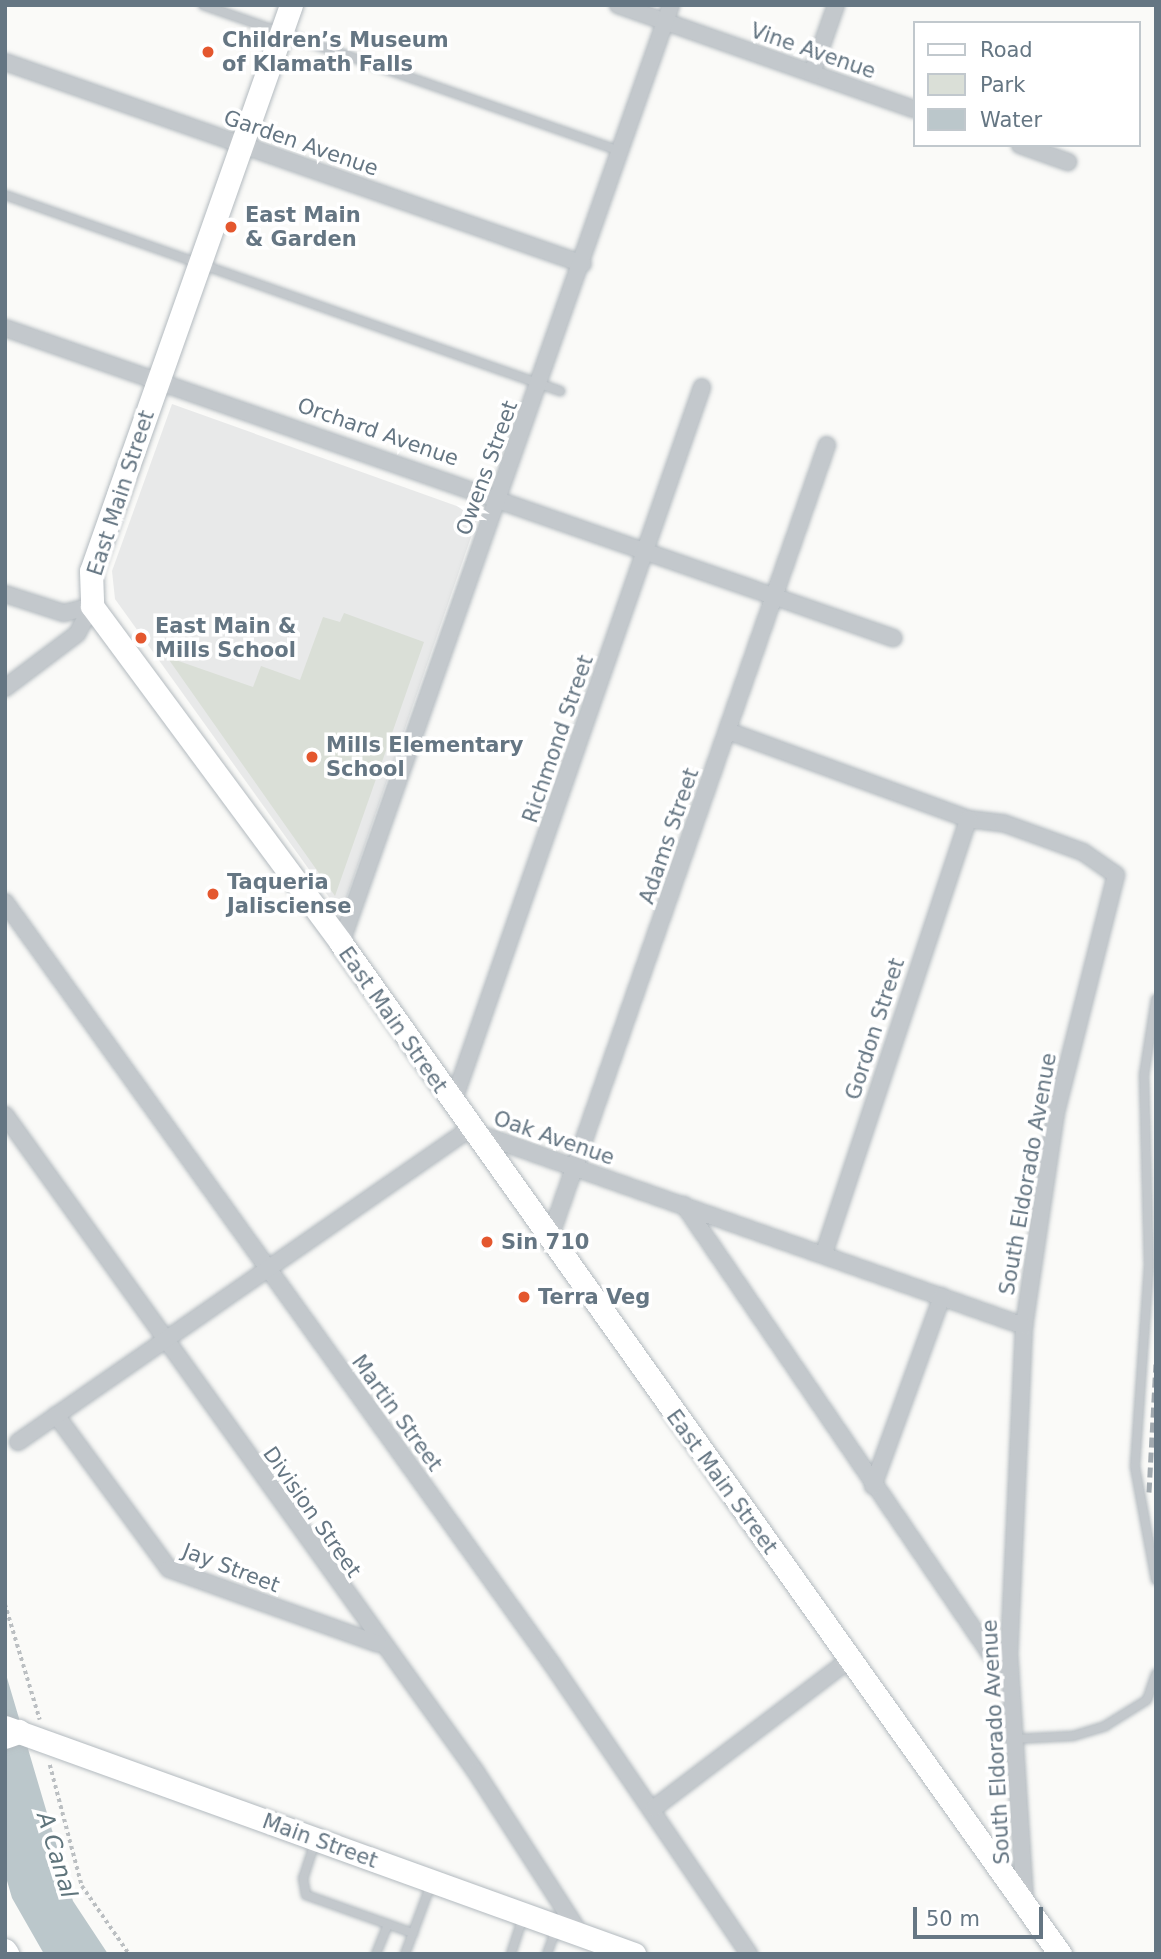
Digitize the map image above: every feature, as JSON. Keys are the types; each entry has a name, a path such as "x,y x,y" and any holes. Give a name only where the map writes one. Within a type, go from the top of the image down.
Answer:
{"street":[{"name":"East Main Street","path":"291,5 92,571 92,606 341,943 468,1130 1060,1954"},
{"name":"Vine Avenue","path":"618,5 912,107"},
{"name":"Owens Street","path":"341,943 583,264 670,5"},
{"path":"812,73 836,5"},
{"name":"Garden Avenue","path":"5,62 583,264"},
{"path":"1026,147 1068,162"},
{"name":"Orchard Avenue","path":"5,328 499,496 646,552 893,638"},
{"name":"Richmond Street","path":"452,1105 702,387"},
{"name":"Adams Street","path":"549,1240 827,445"},
{"path":"5,594 64,614 92,606"},
{"path":"5,688 77,634 92,606"},
{"name":"South Eldorado Avenue","path":"728,732 968,819 1003,823 1083,852 1116,875 1056,1112 1024,1326 1010,1669 1025,1902"},
{"name":"Gordon Street","path":"824,1253 968,819"},
{"name":"Martin Street","path":"5,902 654,1808 749,1954"},
{"name":"Division Street","path":"5,1115 166,1337 378,1644 476,1772 581,1935"},
{"name":"Oak Avenue","path":"18,1442 265,1266 468,1130 824,1253 1024,1326"},
{"path":"684,1205 873,1486 989,1652 1010,1669"},
{"path":"873,1486 942,1296"},
{"name":"Jay Street","path":"56,1415 169,1569 378,1644"},
{"path":"654,1808 850,1659"},
{"name":"Main Street","path":"23,1736 634,1954"}],"lane":[{"path":"203,5 621,151"},
{"path":"5,195 560,391"},
{"path":"1156,999 1144,1074 1149,1265 1135,1467 1156,1580"},
{"path":"1015,1740 1073,1736 1105,1726 1147,1700 1156,1674"},
{"path":"315,1839 303,1878 306,1895 413,1933"},
{"path":"405,1954 432,1881"},
{"path":"511,1954 524,1915"},
{"path":"376,1954 388,1924"},
{"path":"547,1954 557,1927"}],"path":[{"path":"5,1604 23,1736 82,1886 129,1954"}],"shaded area":[{"name":"Mills Elementary School","path":"172,404 479,514 341,914 115,599 112,571"}],"green space":[{"path":"344,613 424,642 335,896 167,657 253,687 261,666 300,680 323,617 340,622"}],"water":[{"name":"A Canal","path":"5,1671 73,1901 108,1954 44,1954 12,1898 5,1874"}],"railway":[{"path":"1149,1492 1156,1364"}],"place":[{"name":"Children’s Museum of Klamath Falls","path":"208,52"},
{"name":"East Main & Garden","path":"231,227"},
{"name":"East Main & Mills School","path":"141,638"},
{"name":"Mills Elementary School","path":"312,757"},
{"name":"Taqueria Jalisciense","path":"213,894"},
{"name":"Sin 710","path":"487,1242"},
{"name":"Terra Veg","path":"524,1297"}]}
